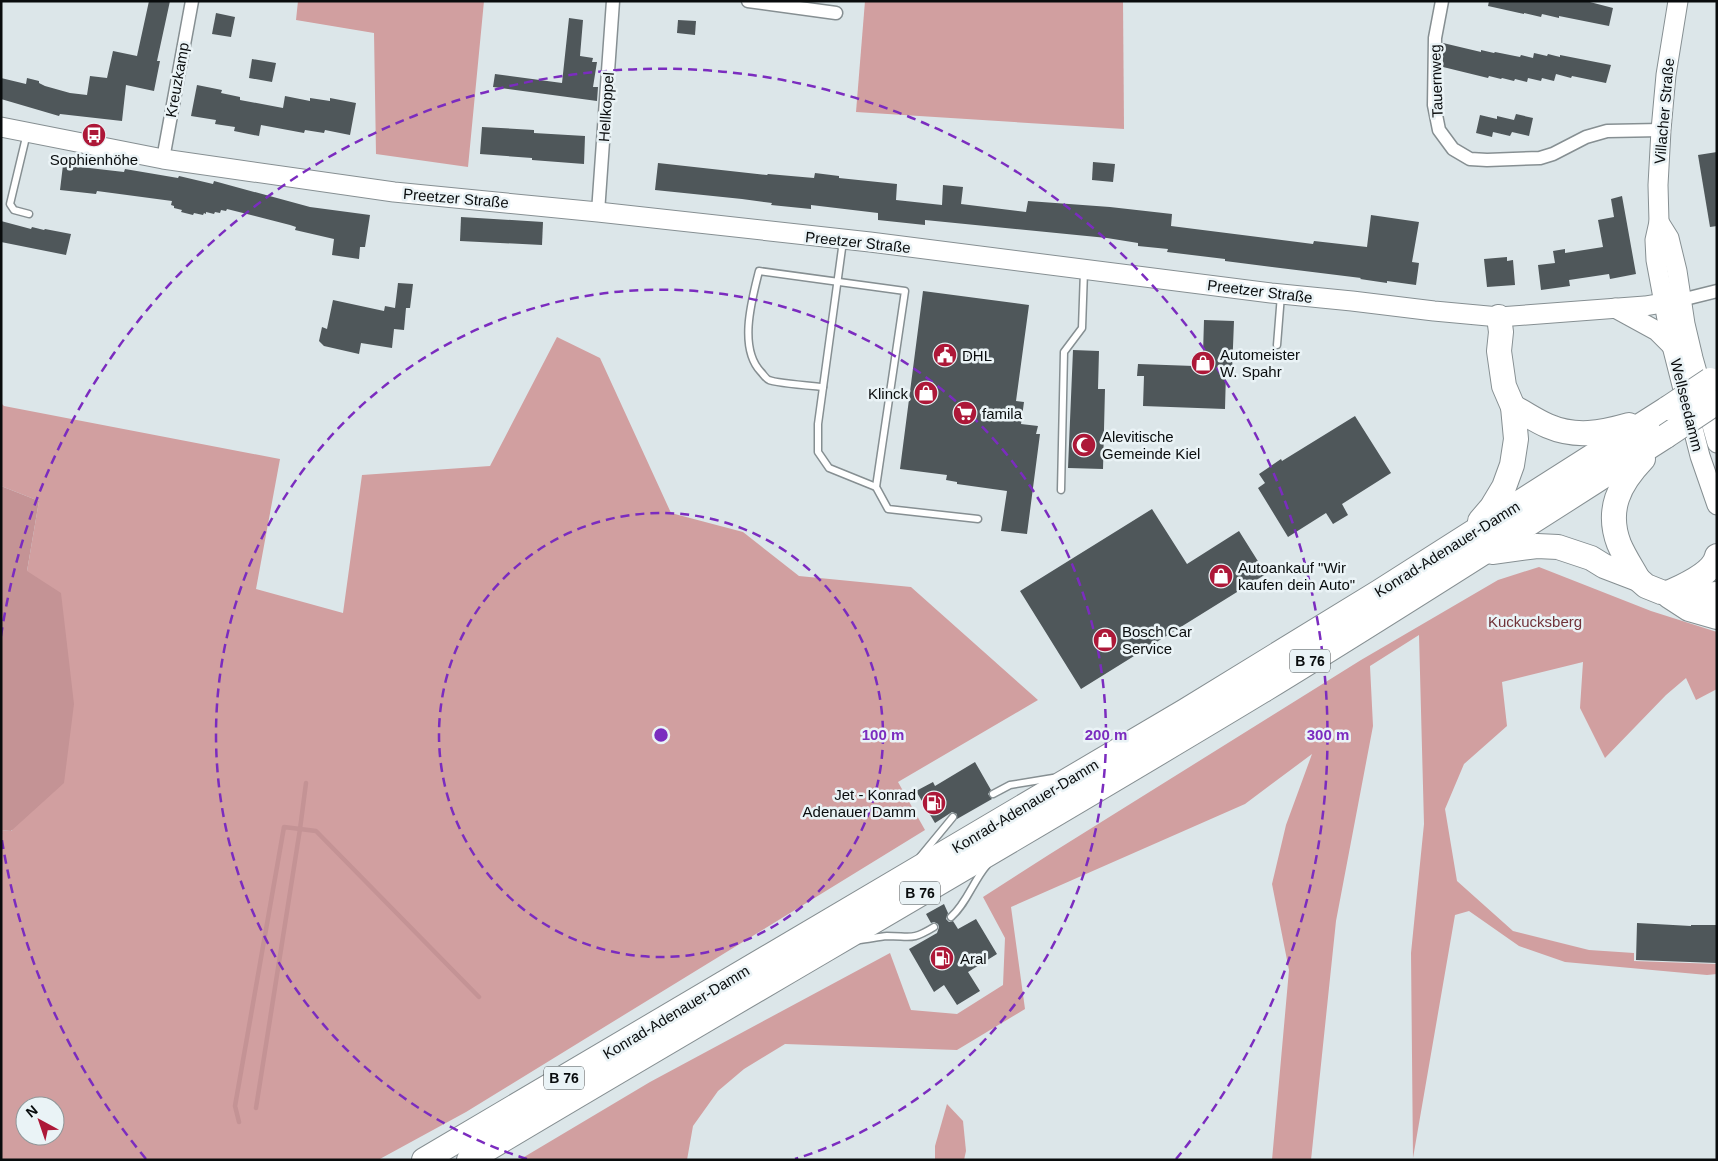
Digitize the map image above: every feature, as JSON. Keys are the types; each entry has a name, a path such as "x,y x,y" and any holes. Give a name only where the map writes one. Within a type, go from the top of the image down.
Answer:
{"highway":[{"path":"1465,538 1499,496 1509,475 1516,439 1513,407 1504,386 1499,351 1502,332 1499,317"},
{"name":"B 76","path":"1662,420 1715,386"},
{"path":"1513,407 1547,426 1570,433 1593,434 1662,420"},
{"path":"1638,579 1619,543 1614,512 1623,482 1636,467 1662,420"},
{"name":"Konrad-Adenauer-Damm","path":"424,1160 1072,779 1256,668 1465,538 1662,420"},
{"name":"Konrad-Adenauer-Damm","path":"469,1160 1254,696 1483,554 1662,420"},
{"path":"1483,554 1526,547 1558,547 1578,552 1604,566 1638,579 1646,586 1666,594 1689,609 1717,617"},
{"path":"1666,594 1696,580 1716,561 1717,556"},
{"path":"1666,594 1682,596 1717,594"}],"street":[{"name":"Kreuzkamp","path":"163,159 192,1"},
{"name":"Hellkoppel","path":"598,212 613,1"},
{"path":"748,1 836,13"},
{"name":"Tauernweg","path":"1442,1 1435,38 1434,105 1439,130 1458,153 1470,159 1540,158 1553,154 1586,137 1607,131 1661,130"},
{"name":"Villacher Straße","path":"1672,302 1677,272 1669,238 1659,222 1658,185 1666,75 1678,1"},
{"name":"Preetzer Straße","path":"1,127 163,159 394,192 598,212 1281,294 1499,317 1672,302 1717,291"},
{"name":"Wellseedamm","path":"1672,302 1672,346 1700,456 1717,505"},
{"name":"Wellseedamm","path":"1672,302 1693,358 1717,443"},
{"path":"1615,308 1657,331 1672,346"}],"lane":[{"path":"27,132 10,204 14,210 29,214"},
{"path":"843,240 818,424 818,452 829,468 876,487"},
{"path":"1060,490 1064,352 1082,328 1084,270"},
{"path":"823,387 769,380 758,369 749,344 750,308 759,271 905,291 876,487 888,509 978,519"},
{"path":"1277,345 1281,294"},
{"path":"993,794 1010,785 1055,778 1072,779"},
{"path":"896,883 953,817"},
{"path":"951,916 960,909 979,874 1007,842"},
{"path":"833,945 887,936 908,938 919,936 934,927"}],"green space":[{"path":"298,1 484,1 468,167 376,154 374,33 296,20"},
{"path":"865,1 1123,1 1124,129 856,112"},
{"path":"557,337 600,358 671,513 743,532 799,576 911,587 1038,700 898,782 925,830 466,1112 378,1160 1,1160 1,830 12,831 27,571 39,501 1,486 1,403 4,406 280,459 256,589 343,613 362,475 490,466"},
{"name":"Kuckucksberg","path":"1539,567 1651,611 1717,632 1717,689 1696,700 1686,678 1666,695 1605,758 1580,708 1583,662 1502,682 1507,726 1464,764 1445,809 1457,881 1513,931 1589,950 1634,953 1634,961 1717,964 1717,974 1707,975 1565,962 1519,946 1469,911 1455,915 1413,1158 1411,953 1424,824 1419,635 1370,666 1373,726 1336,921 1311,1160 1272,1160 1289,970 1272,884 1286,825 1312,754 1245,804 1011,907 1025,1009 957,1050 785,1044 744,1069 718,1091 693,1126 687,1160 519,1160 650,1082 890,953 911,1010 957,1014 1003,985 1005,938 983,897 1361,660 1498,580"},
{"path":"947,1104 963,1121 966,1151 964,1160 935,1160 935,1146"}],"shaded area":[{"path":"1,486 39,501 27,571 61,593 74,704 64,783 11,831 1,830"}],"building":[{"path":"149,1 170,1 157,61 160,61 154,91 126,85 122,121 60,114 59,116 1,99 1,78 26,84 27,78 39,81 39,83 45,86 70,93 87,95 90,76 107,78 113,51 137,56"},
{"path":"1489,1 1586,1 1613,8 1609,26 1559,16 1559,18 1542,14 1541,17 1524,14 1488,6"},
{"path":"216,13 235,17 231,37 212,34"},
{"path":"569,18 583,20 580,56 593,58 592,62 597,62 593,87 598,87 597,101 493,87 495,74 562,83"},
{"path":"678,20 696,21 695,35 677,33"},
{"path":"1443,43 1481,52 1481,50 1533,58 1534,53 1560,57 1560,55 1611,65 1606,83 1556,74 1554,81 1542,78 1541,81 1528,78 1527,82 1489,76 1488,78 1443,67"},
{"path":"252,59 276,63 272,82 249,78"},
{"path":"197,85 222,90 221,93 240,97 240,100 283,108 285,96 310,101 310,98 330,101 330,98 356,103 350,135 325,130 324,133 305,130 304,133 261,125 259,136 234,131 235,127 215,124 216,120 191,116"},
{"path":"1516,114 1533,118 1529,136 1512,132 1510,136 1493,132 1492,137 1476,133 1480,115 1514,120"},
{"path":"482,127 534,130 534,133 585,136 584,164 480,154"},
{"path":"1717,152 1717,226 1710,227 1698,155"},
{"path":"1093,162 1115,164 1113,182 1092,180"},
{"path":"658,163 767,175 814,178 815,173 839,176 839,178 897,184 896,200 942,205 943,185 963,187 961,204 1026,212 1028,201 1172,214 1171,226 1313,244 1314,241 1367,247 1371,215 1419,222 1412,262 1419,263 1416,285 1387,281 1387,283 1225,261 1225,259 1167,252 1168,249 1138,246 1138,243 1107,238 925,220 925,225 878,220 878,213 811,205 811,209 771,205 772,203 655,190"},
{"path":"63,165 124,172 125,169 178,178 179,176 213,184 214,181 310,207 370,215 365,247 360,247 359,259 332,255 334,239 295,230 296,227 290,225 227,209 226,211 221,210 220,213 206,212 203,215 194,213 193,215 174,208 171,205 172,201 97,191 96,194 60,190"},
{"path":"1622,196 1636,274 1610,279 1609,274 1569,280 1570,286 1541,290 1538,265 1555,263 1553,251 1565,249 1565,253 1603,247 1598,220 1614,217 1611,199"},
{"path":"461,217 543,222 542,245 460,241"},
{"path":"1,221 31,229 32,227 71,234 66,255 1,242"},
{"path":"1507,257 1507,261 1513,260 1515,285 1487,287 1484,259"},
{"path":"398,283 413,284 410,308 406,308 404,330 394,329 392,348 361,343 359,354 324,346 319,341 322,327 327,329 333,300 384,311 385,306 395,308"},
{"name":"famila","path":"923,291 1029,305 1016,401 1024,402 1021,424 1038,426 1036,434 1040,434 1027,534 1001,531 1007,491 957,484 957,482 946,480 947,475 900,469"},
{"path":"1204,320 1234,321 1232,372 1226,372 1225,409 1143,406 1144,376 1137,376 1138,364 1194,366 1195,353 1203,354"},
{"path":"1073,350 1099,351 1098,389 1105,389 1103,469 1068,468"},
{"path":"1355,416 1391,473 1342,504 1348,515 1333,524 1326,513 1288,537 1258,488 1265,483 1259,474"},
{"name":"Bosch Car Service","path":"1152,509 1187,564 1239,531 1266,574 1081,689 1020,591"},
{"path":"975,762 991,790 988,794 992,799 957,819 957,814 952,812 935,823 916,791 933,782 935,786"},
{"path":"944,904 948,913 946,919 949,922 953,921 958,929 976,919 997,954 968,972 980,991 957,1005 944,985 934,992 909,949 937,933 938,924 931,923 926,914"},
{"path":"1637,923 1691,926 1716,925 1717,963 1636,960"}],"waterway":[{"path":"256,1108 306,783"},
{"path":"239,1122 235,1106 284,827 316,831 479,997"}],"place":[{"name":"Sophienhöhe","path":"94,135"},
{"name":"DHL","path":"945,355"},
{"name":"Automeister W. Spahr","path":"1203,363"},
{"name":"Klinck","path":"926,393"},
{"name":"famila","path":"965,413"},
{"name":"Alevitische Gemeinde Kiel","path":"1084,445"},
{"name":"Autoankauf \"Wir kaufen dein Auto\"","path":"1221,576"},
{"name":"Bosch Car Service","path":"1105,640"},
{"name":"Jet - Konrad Adenauer Damm","path":"934,803"},
{"name":"Aral","path":"942,958"}]}
